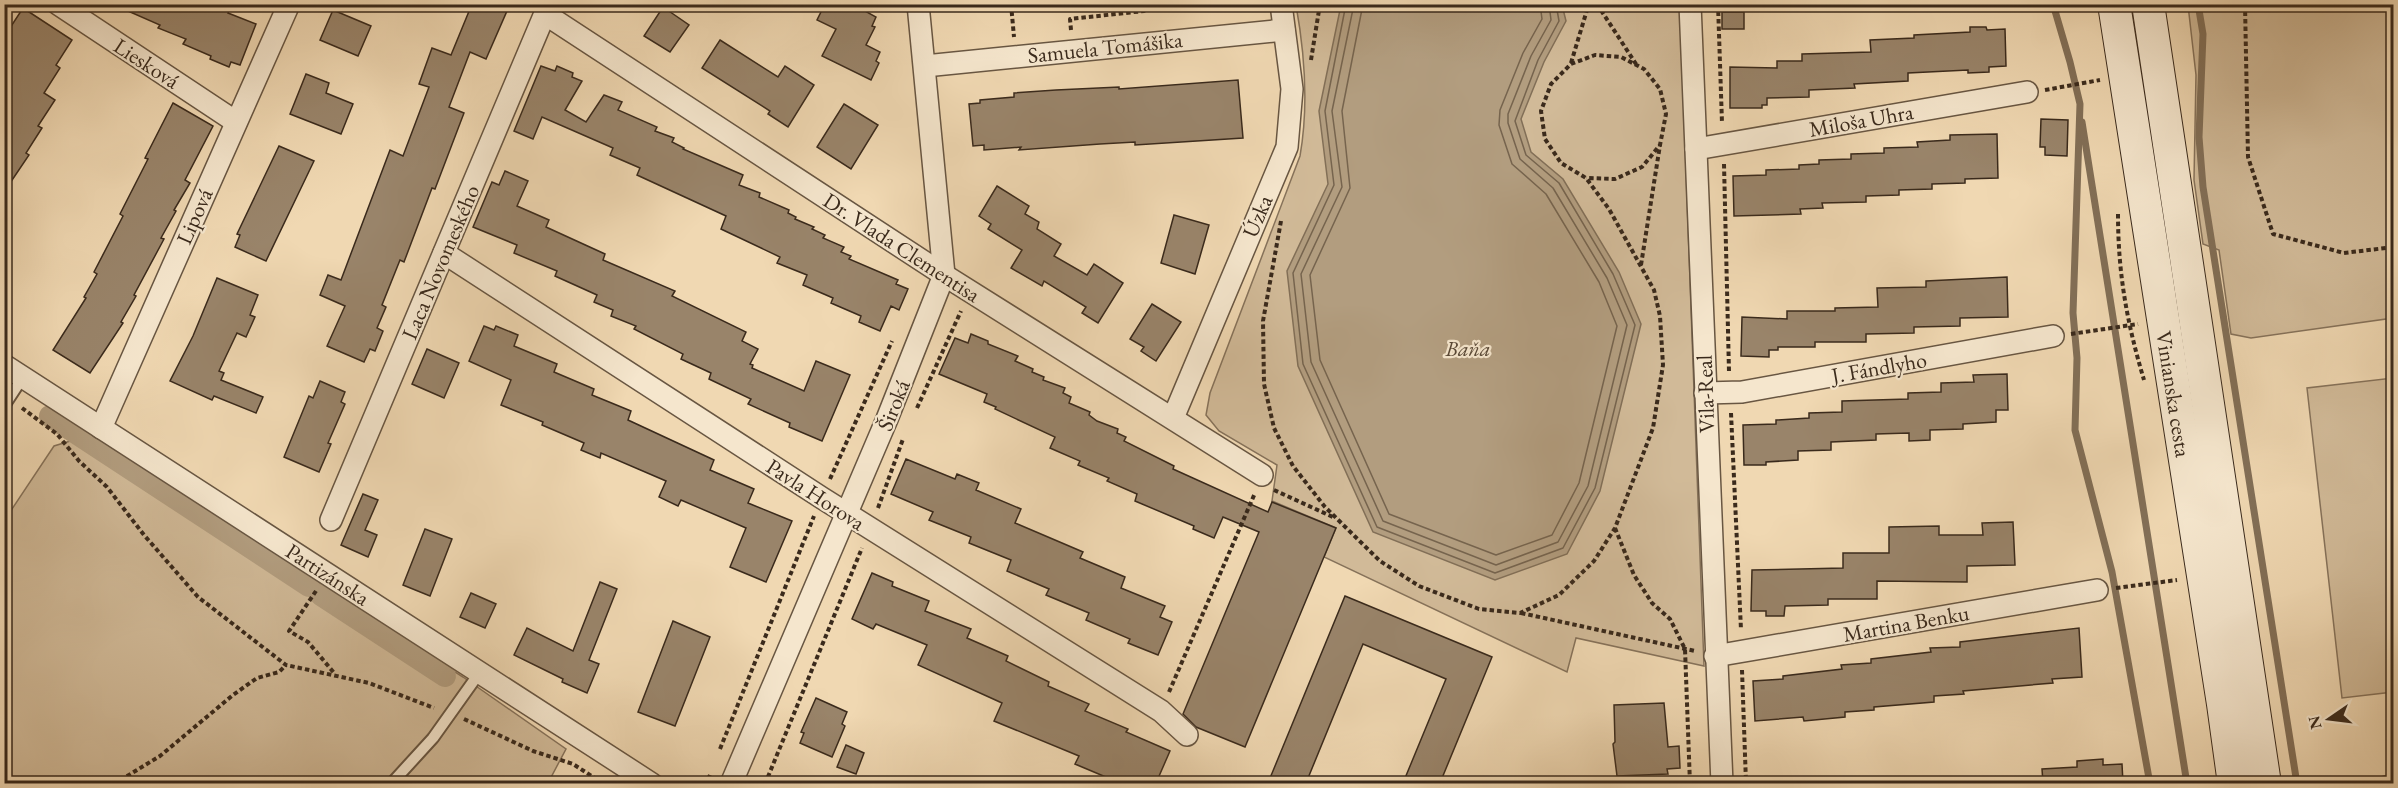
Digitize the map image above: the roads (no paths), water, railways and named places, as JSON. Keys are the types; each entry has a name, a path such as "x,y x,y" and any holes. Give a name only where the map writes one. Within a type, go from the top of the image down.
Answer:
{"main road":[{"name":"Vinianska cesta","path":"2114,4 2234,783"},
{"name":"Vinianska cesta","path":"2148,4 2265,783"}],"street":[{"name":"Liesková","path":"58,4 236,122"},
{"name":"Lipová","path":"101,428 289,4"},
{"name":"Široká","path":"731,783 900,389 944,275 918,4"},
{"name":"Úzka","path":"1173,418 1287,147 1292,89 1281,4"},
{"name":"Vila-Real","path":"1690,4 1722,783"},
{"name":"Laca Novomeského","path":"331,520 547,9"},
{"name":"Dr. Vlada Clementisa","path":"547,9 944,275 1263,476"},
{"name":"Samuela Tomášika","path":"925,66 1284,30"},
{"name":"Miloša Uhra","path":"1696,149 2027,92"},
{"name":"Pavla Horova","path":"444,253 847,514 1161,711 1187,735"},
{"name":"J. Fándlyho","path":"1705,393 1742,392 2053,336"},
{"name":"Partizánska","path":"4,365 652,783"},
{"name":"Martina Benku","path":"1715,656 2097,590"}],"lane":[{"path":"7,402 23,377"},
{"path":"392,783 433,738 480,672"},
{"path":"2378,783 2394,780"}],"water":[{"name":"Baňa","path":"1341,5 1562,5 1566,21 1544,62 1521,119 1531,152 1563,179 1619,272 1641,324 1600,491 1567,554 1495,580 1373,532 1298,366 1287,271 1328,184 1319,111"}],"waterway":[{"path":"2053,4 2080,104 2073,313 2077,358 2075,430 2112,572 2150,784"},
{"path":"2198,4 2203,34 2199,137 2203,187 2297,784"},
{"path":"2082,122 2187,784"},
{"path":"50,416 309,586"},
{"path":"321,595 445,676"}]}
